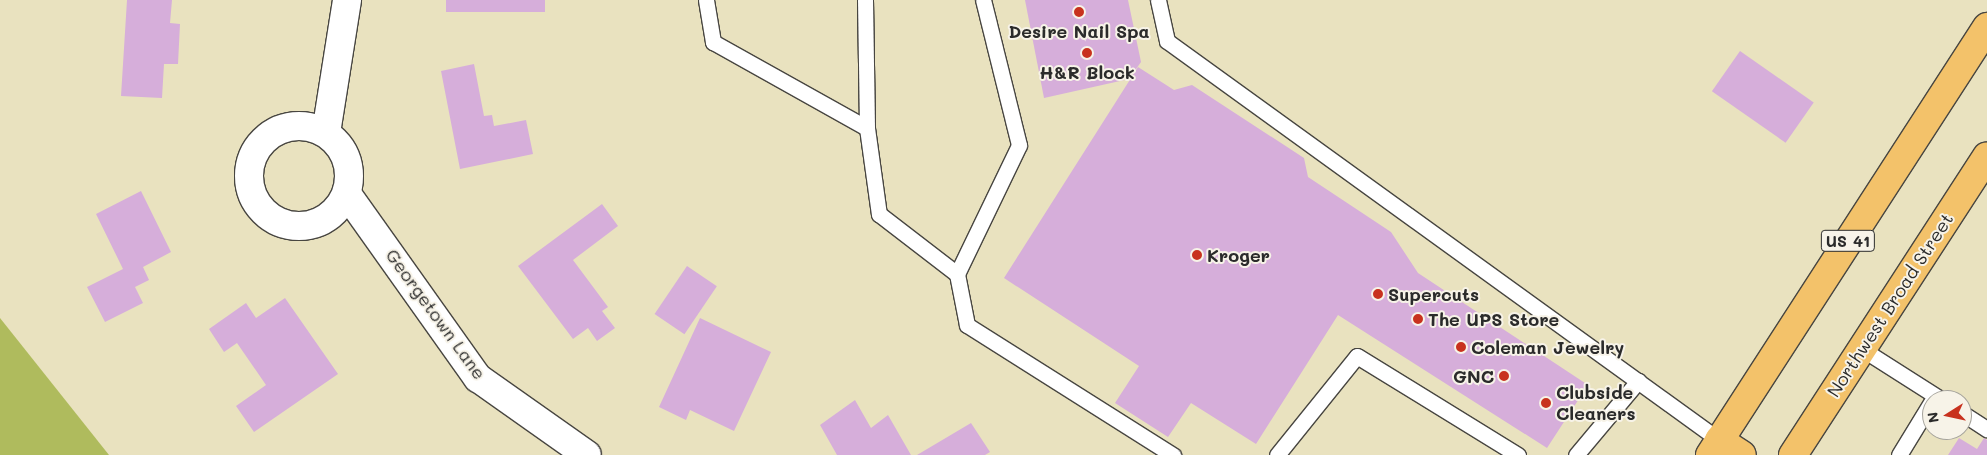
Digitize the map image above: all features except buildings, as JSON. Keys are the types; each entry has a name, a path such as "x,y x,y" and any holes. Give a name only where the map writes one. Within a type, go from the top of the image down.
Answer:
{"main road":[{"name":"US 41","path":"1715,448 1987,27"},
{"name":"Northwest Broad Street","path":"1793,455 1987,156"},
{"path":"1715,448 1742,455"}],"street":[{"path":"326,133 347,0"},
{"path":"297,125 326,133 340,146 348,161 350,177 347,194 339,209 326,220 310,226 293,226 277,222 264,212 254,198 249,182 250,165 256,150 267,137 281,129 297,125"},
{"name":"Georgetown Lane","path":"347,194 478,378 588,455"}],"lane":[{"path":"706,0 713,42 867,128"},
{"path":"865,0 867,128 879,214 957,274"},
{"path":"983,0 1018,145 957,274 967,325 1172,455"},
{"path":"1158,0 1167,41 1638,381 1715,448"},
{"path":"1862,349 1923,390"},
{"path":"1277,455 1357,356 1518,455"},
{"path":"1576,455 1638,381"},
{"path":"1972,419 1987,429"},
{"path":"1899,455 1922,420"}],"green space":[{"path":"0,318 109,455 0,455"}],"place":[{"name":"Desire Nail Spa","path":"1079,12"},
{"name":"H&R Block","path":"1087,53"},
{"name":"Kroger","path":"1197,255"},
{"name":"Supercuts","path":"1378,294"},
{"name":"The UPS Store","path":"1418,319"},
{"name":"Coleman Jewelry","path":"1461,347"},
{"name":"GNC","path":"1504,376"},
{"name":"Clubside Cleaners","path":"1546,403"}]}
